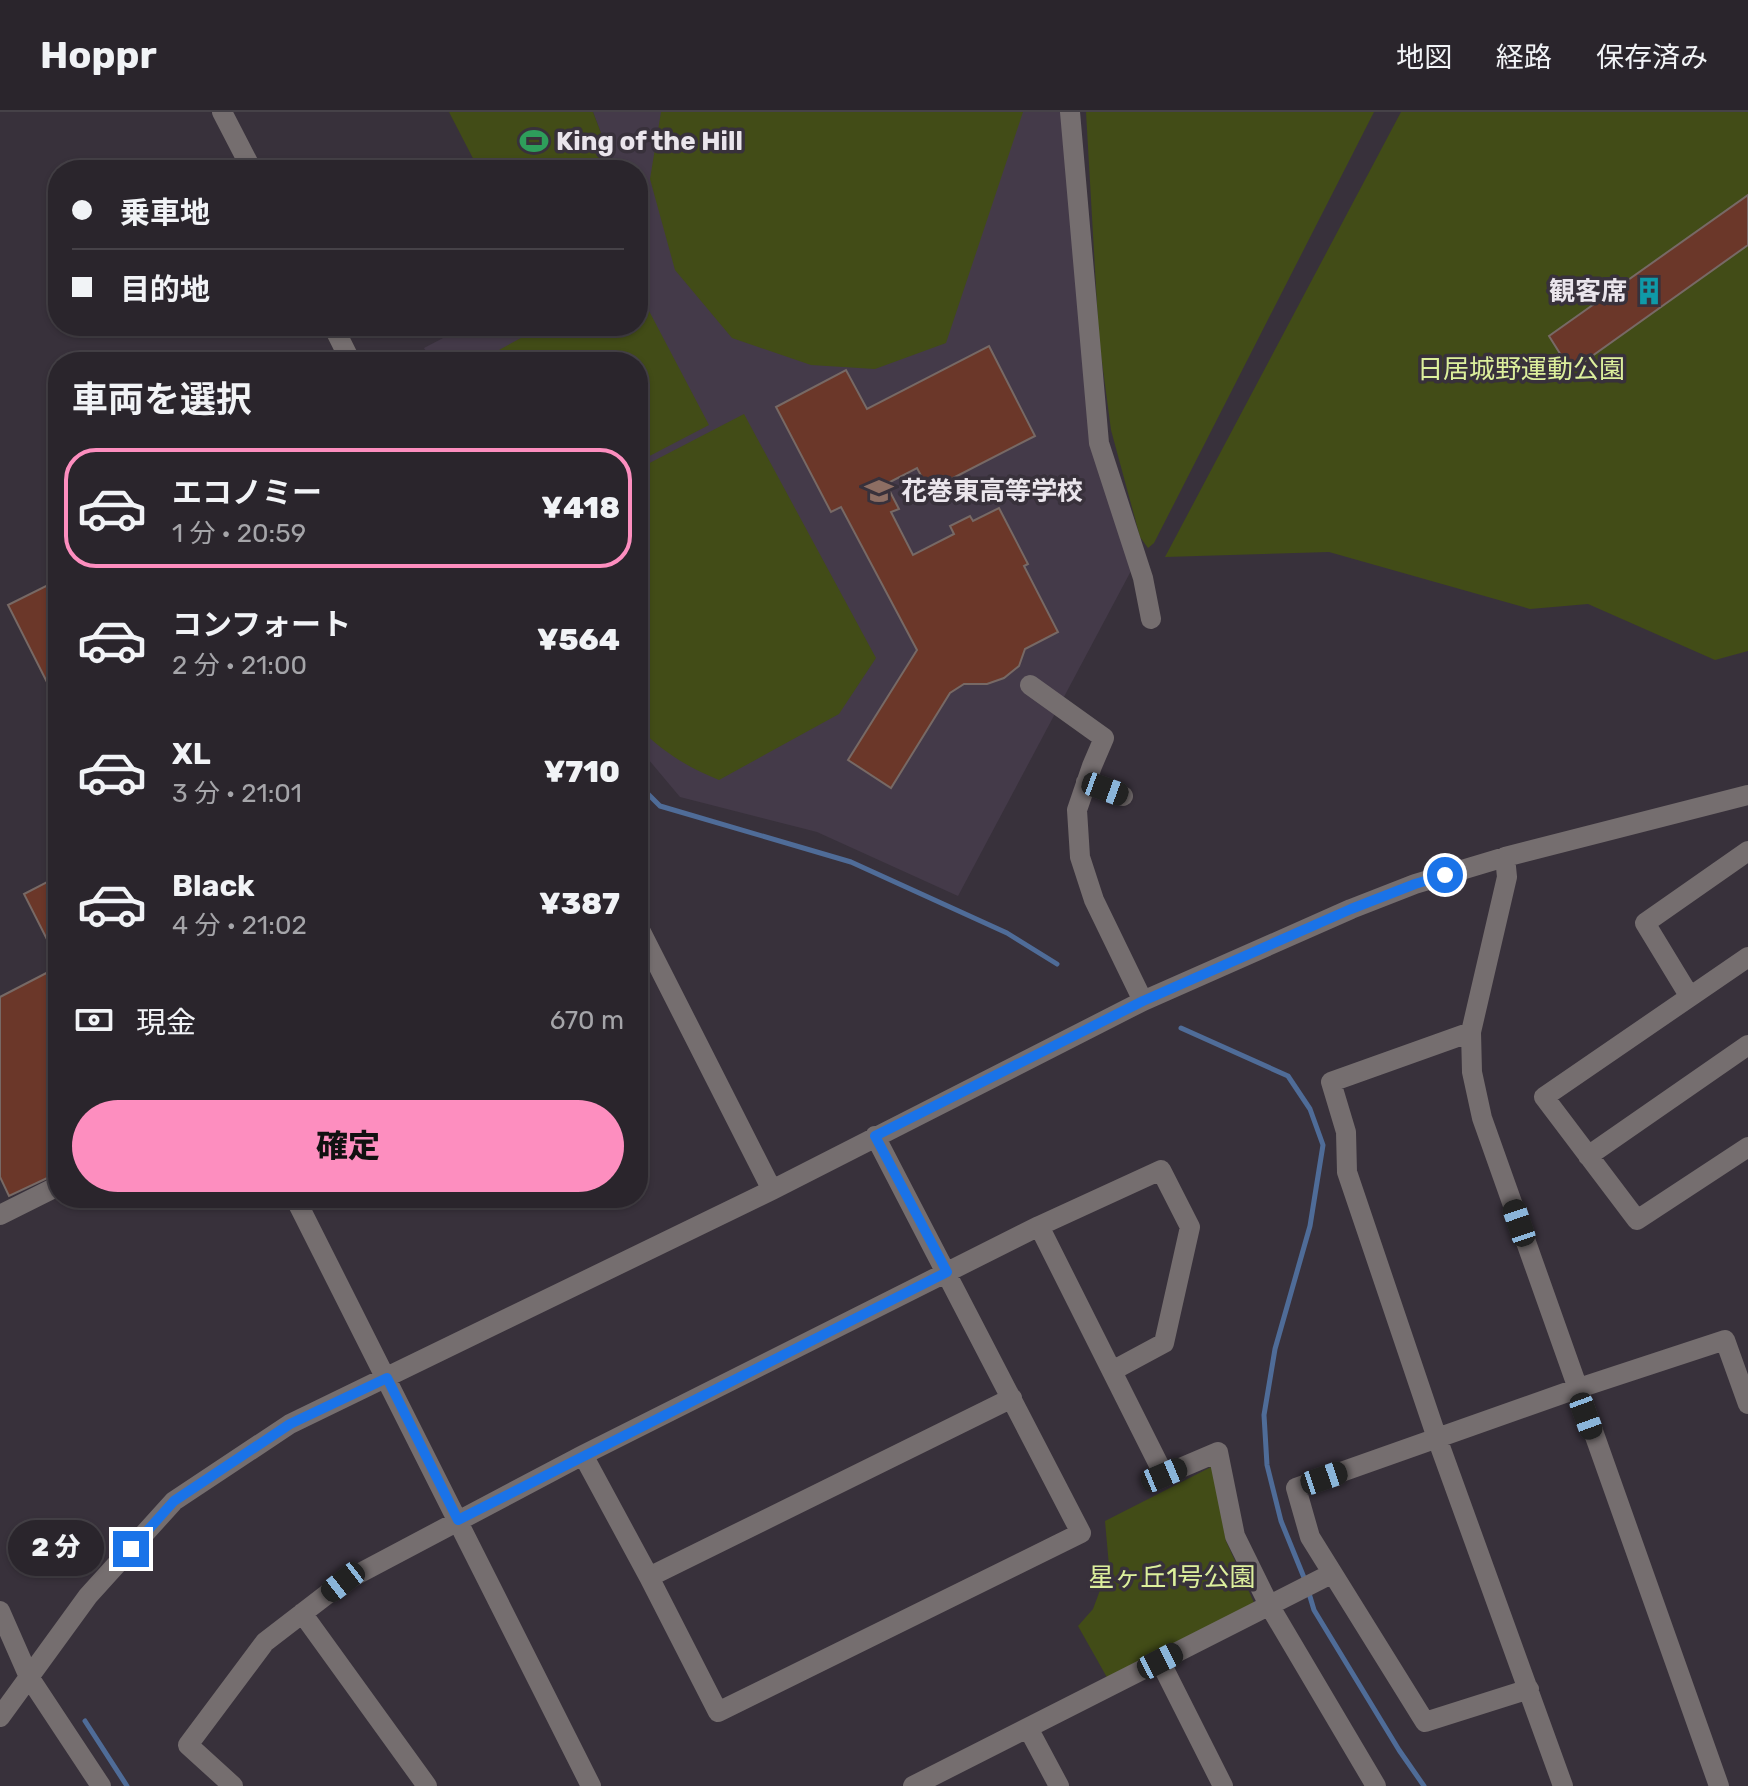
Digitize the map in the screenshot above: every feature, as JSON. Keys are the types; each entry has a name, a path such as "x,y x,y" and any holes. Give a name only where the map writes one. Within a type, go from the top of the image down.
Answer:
{"street":[{"path":"222,112 247,160"},
{"path":"1070,112 1099,443 1143,578 1151,619"},
{"path":"1030,685 1104,738 1077,810 1080,857 1094,900 1143,1001"},
{"path":"1086,782 1123,796"},
{"path":"0,1717 88,1596 174,1501 290,1424 772,1190 1143,1001 1415,884 1505,857 1748,795"},
{"path":"1690,997 1645,923 1748,851"},
{"path":"1505,857 1507,877 1471,1032 1472,1072 1482,1118 1719,1786"},
{"path":"648,946 772,1190"},
{"path":"1748,957 1544,1097 1637,1220 1748,1147"},
{"path":"1471,1032 1331,1082 1346,1132 1347,1172 1437,1438 1563,1786"},
{"path":"1588,1156 1748,1045"},
{"path":"583,1455 718,1712 1081,1533 875,1136"},
{"path":"233,1786 188,1745 265,1642 343,1582 583,1455 1039,1226 1161,1170 1190,1227 1164,1343 1112,1371"},
{"path":"0,1215 48,1191"},
{"path":"300,1208 591,1786"},
{"path":"1039,1226 1164,1475 1218,1452 1235,1536 1269,1605 1376,1786"},
{"path":"1529,1689 1425,1722 1310,1537 1296,1488 1725,1340 1748,1404"},
{"path":"649,1577 1012,1398"},
{"path":"913,1786 1331,1574"},
{"path":"0,1611 29,1677 101,1786"},
{"path":"302,1613 427,1786"},
{"path":"1160,1661 1223,1786"},
{"path":"1028,1728 1059,1786"}],"shaded area":[{"name":"花巻東高等学校","path":"593,112 1073,112 1100,429 1140,554 958,896 817,832 680,797 648,759 648,352 426,352 424,348 447,336 648,336 648,160 611,160"}],"green space":[{"name":"King of the Hill","path":"449,112 593,112 611,160 474,160"},
{"path":"661,112 1023,112 946,343 875,369 811,365 732,338 675,270 650,179"},
{"path":"1086,112 1374,112 1154,543 1148,548 1140,537 1111,430 1099,339"},
{"name":"日居城野運動公園","path":"1401,112 1748,112 1748,651 1715,660 1588,604 1530,609 1329,552 1165,557"},
{"path":"648,309 709,425 648,457 648,352 495,352 525,336 648,336"},
{"path":"744,414 876,658 839,714 719,780 676,758 648,736 648,464"},
{"name":"星ヶ丘1号公園","path":"1213,1466 1226,1541 1256,1607 1109,1681 1078,1626 1093,1609 1109,1566 1105,1521"}],"building":[{"name":"観客席","path":"1748,195 1748,245 1571,371 1549,336"},
{"path":"989,346 1035,436 951,479 954,485 932,496 917,468 886,484 899,509 891,512 913,555 954,534 950,526 970,516 973,521 999,508 1058,632 1025,649 1019,666 1004,678 987,684 964,684 950,693 891,788 848,760 917,650 841,507 831,512 776,407 846,370 867,409"},
{"path":"48,585 48,684 8,605"},
{"path":"48,882 48,941 24,894"},
{"path":"48,972 48,1178 9,1196 0,1177 0,997"}],"waterway":[{"path":"648,794 660,806 851,862 1007,933 1057,964"},
{"path":"1181,1028 1288,1076 1310,1109 1323,1145 1310,1226 1275,1349 1264,1415 1267,1465 1281,1521 1305,1580"},
{"path":"1308,1590 1314,1610 1424,1786"},
{"path":"85,1721 127,1786"}],"place":[{"name":"King of the Hill","path":"534,141"},
{"name":"観客席","path":"1649,291"},
{"name":"花巻東高等学校","path":"879,491"}],"route":[{"path":"131,1549 174,1501 290,1424 387,1378 458,1520 947,1272 875,1136 1143,1001 1351,909 1445,875"}]}
